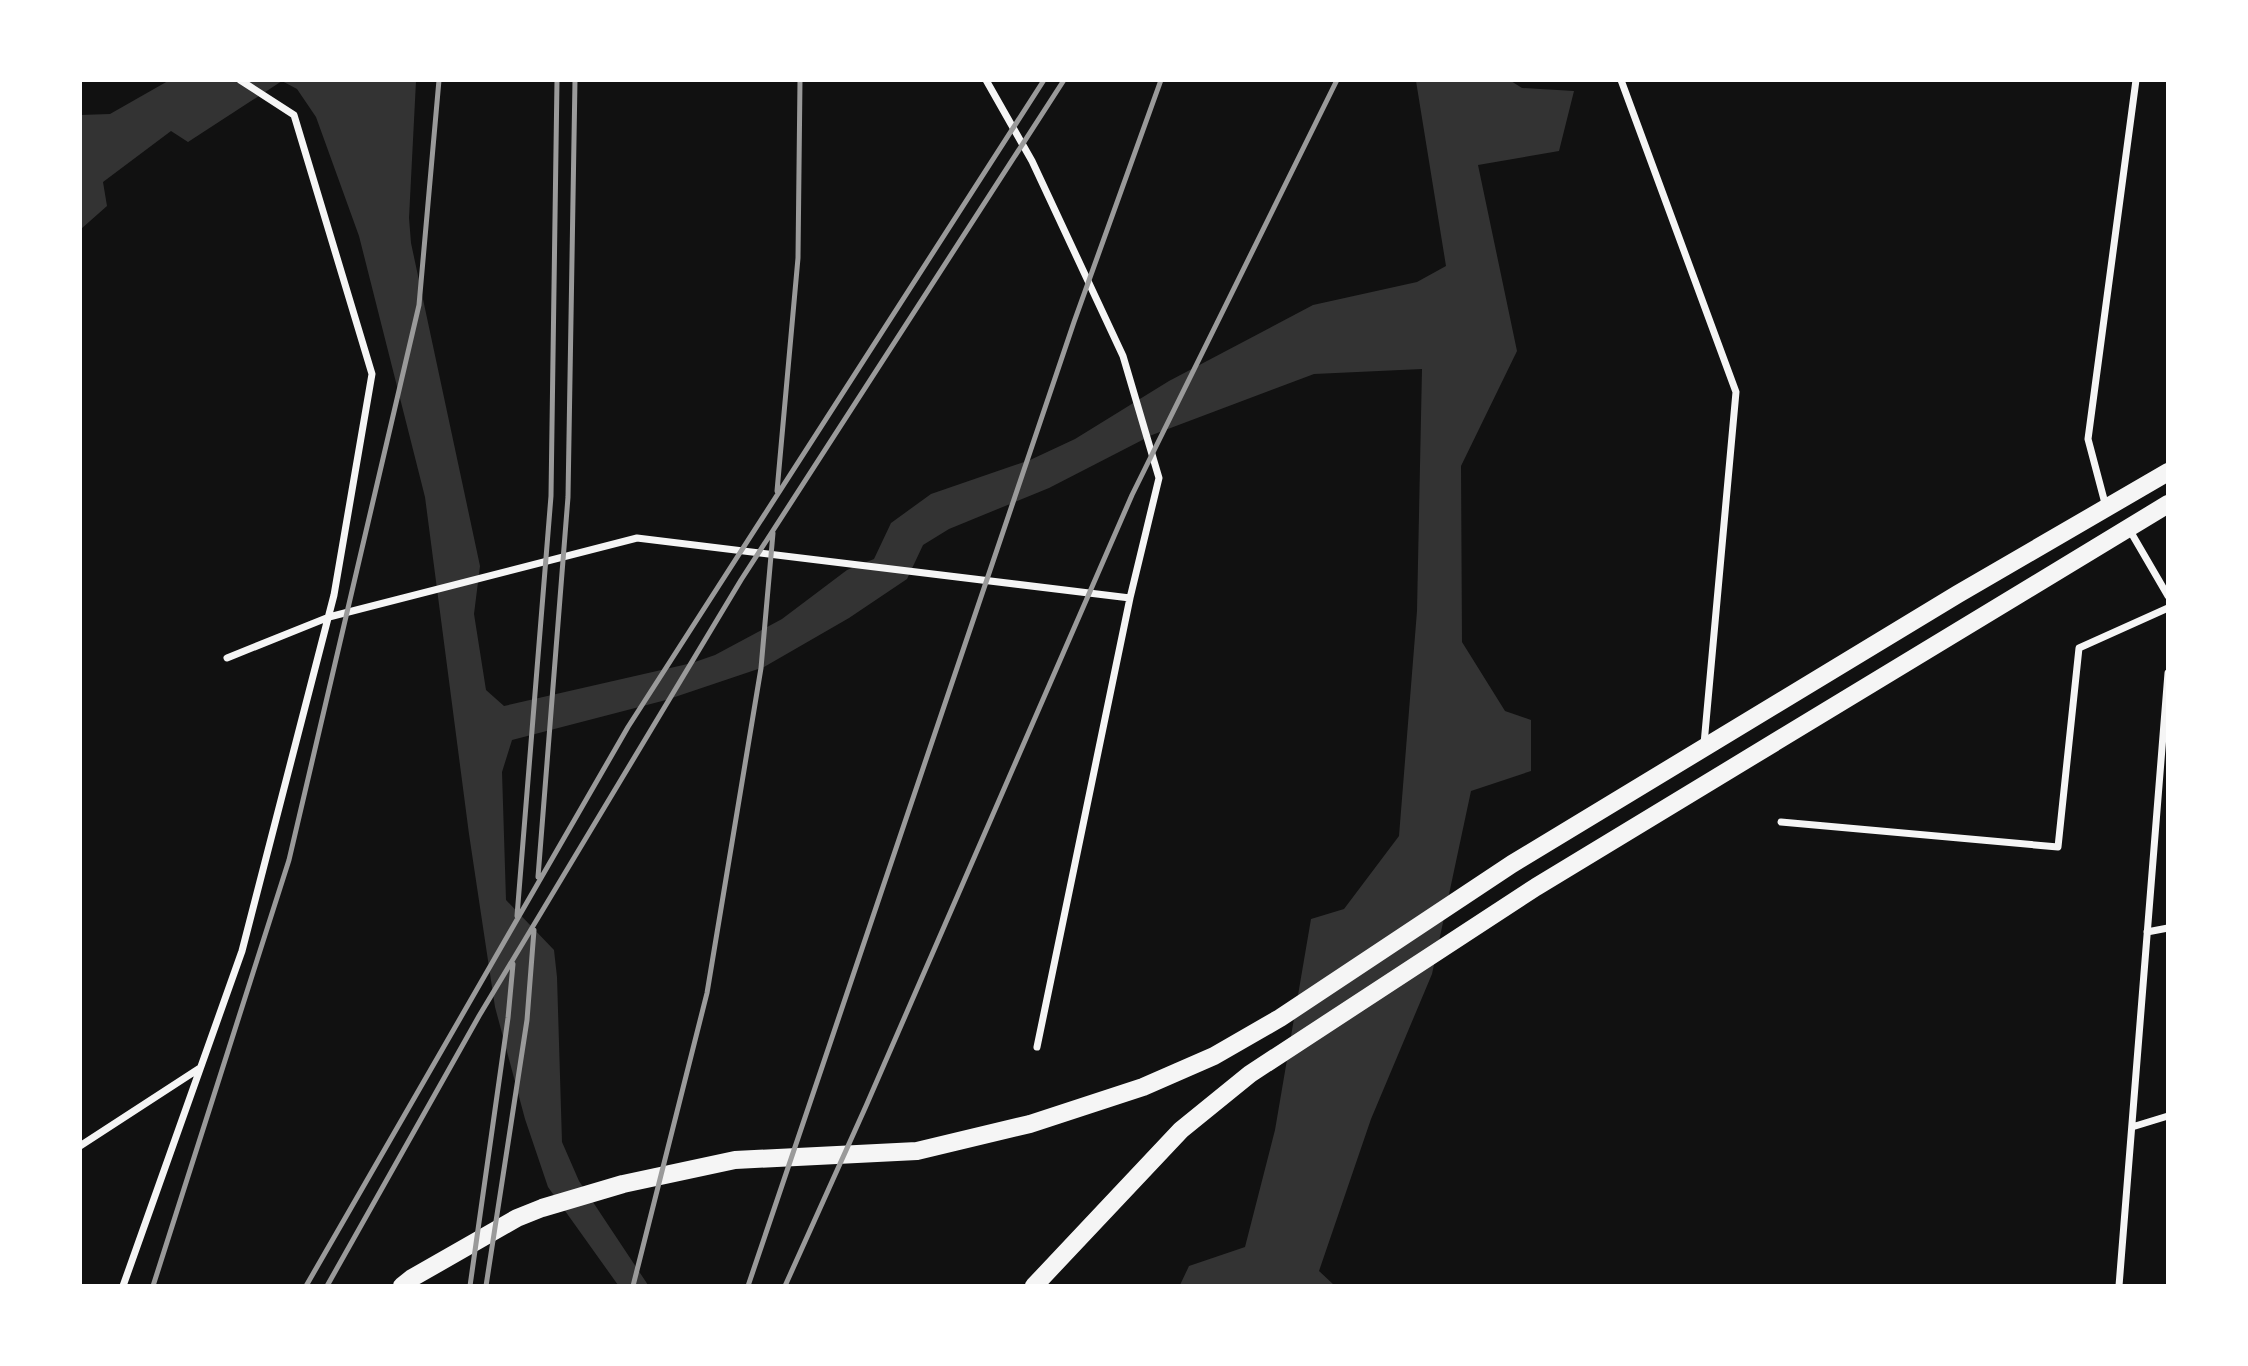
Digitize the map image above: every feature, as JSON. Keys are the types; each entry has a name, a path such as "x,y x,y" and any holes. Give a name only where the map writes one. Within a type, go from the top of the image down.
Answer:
{"main road":[{"path":"407,1282 517,1218 622,1184 735,1160 917,1151 1030,1124 1143,1087 1214,1056 1293,1009 1512,864 1946,601 2168,472"},
{"path":"1034,1286 1181,1130 1250,1074 1536,887 2168,504"}],"street":[{"path":"123,1286 242,951 329,617 372,374 294,115 240,80"},
{"path":"986,80 1032,161 1123,356 1160,478 1130,598 1037,1047"},
{"path":"1621,80 1736,392 1703,748"},
{"path":"2106,508 2088,439 2136,80"},
{"path":"2129,528 2168,596"},
{"path":"227,657 329,617 637,538 1130,598"},
{"path":"1781,822 2058,847 2079,648 2168,608"},
{"path":"2119,1286 2168,673"},
{"path":"2147,932 2168,928"},
{"path":"80,1146 200,1068"},
{"path":"2132,1127 2168,1116"}],"shaded area":[{"path":"168,81 282,81 188,142 171,131 103,182 107,206 81,229 80,115 110,114"},
{"path":"282,81 416,81 409,218 411,243 480,566 474,614 486,690 504,706 692,663 715,655 782,619 847,570 874,559 891,523 931,494 1030,460 1075,439 1169,381 1313,305 1417,282 1446,266 1416,81 1511,81 1522,88 1574,91 1559,151 1478,165 1517,351 1461,466 1462,642 1505,711 1531,720 1531,771 1471,791 1432,974 1371,1119 1319,1271 1334,1285 1180,1285 1189,1266 1245,1247 1275,1130 1311,919 1344,909 1399,836 1417,611 1422,369 1314,374 1152,435 1049,488 949,529 923,545 907,579 849,618 764,667 666,700 512,740 502,772 506,900 554,950 562,1142 579,1181 648,1285 618,1285 548,1187 525,1119 495,1007 469,834 425,497 359,236 316,117 297,89"}],"railway":[{"path":"153,1286 289,860 419,305 439,80"},
{"path":"517,916 551,496 557,80"},
{"path":"538,877 568,497 575,80"},
{"path":"777,491 798,258 800,80"},
{"path":"306,1286 628,727 1044,80"},
{"path":"327,1286 479,1016 741,580 1064,80"},
{"path":"748,1286 1074,322 1161,80"},
{"path":"785,1286 1132,495 1337,80"},
{"path":"633,1286 707,993 761,668 773,533"},
{"path":"486,1286 527,1020 534,930"},
{"path":"470,1286 508,1018 513,964"}]}
